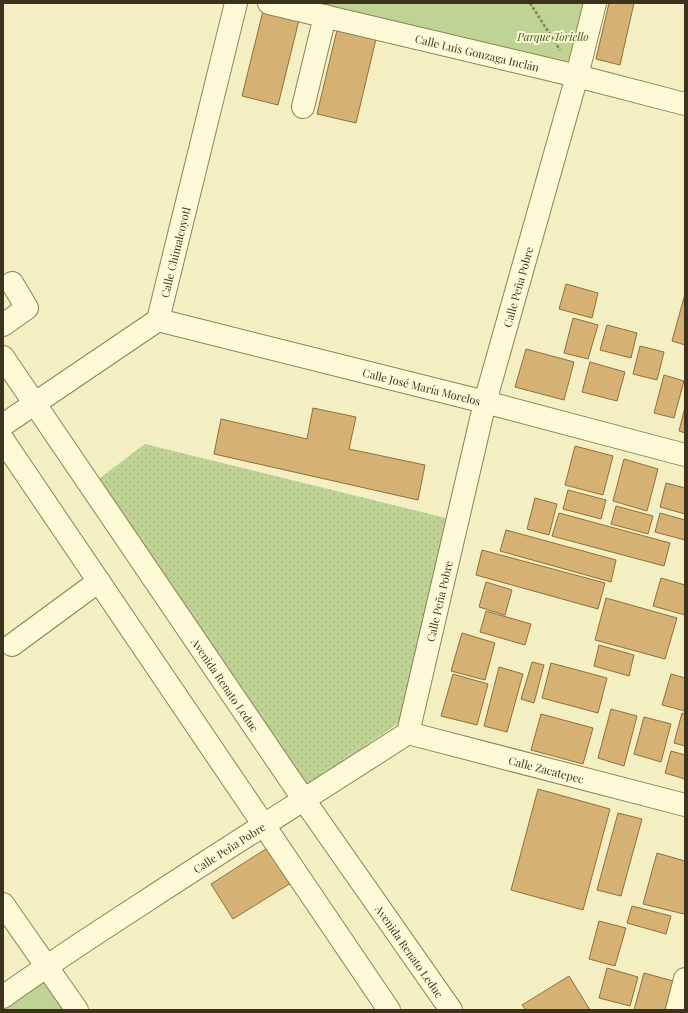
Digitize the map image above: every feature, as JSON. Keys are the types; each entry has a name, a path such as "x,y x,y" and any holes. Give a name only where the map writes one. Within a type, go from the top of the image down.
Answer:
{"street":[{"name":"Calle Chimalcoyotl","path":"158,320 236,3"},
{"name":"Calle Luis Gonzaga Inclán","path":"269,3 576,76 685,104"},
{"name":"Calle Peña Pobre","path":"3,997 46,966 264,824 408,733 485,402 596,3"},
{"path":"303,107 324,16"},
{"path":"3,325 28,308 12,283"},
{"name":"Calle José María Morelos","path":"158,320 485,402 685,455"},
{"path":"3,425 158,320"},
{"name":"Avenida Renato Leduc","path":"3,357 304,800 451,1010"},
{"path":"3,440 389,1010"},
{"path":"12,645 99,581"},
{"name":"Calle Zacatepec","path":"408,733 685,805"},
{"path":"3,904 76,1010"},
{"path":"677,1010 685,979"}],"path":[{"path":"530,3 576,76"}],"green space":[{"name":"Parque Toriello","path":"269,3 595,3 577,76"},
{"path":"145,444 446,518 399,723 303,789 96,481"},
{"path":"46,966 74,1010 3,1010 3,997"}],"building":[{"path":"609,3 634,3 620,65 596,59"},
{"path":"263,11 299,20 278,105 242,96"},
{"path":"337,30 376,39 356,123 317,114"},
{"path":"566,284 598,293 592,318 559,309"},
{"path":"685,294 685,345 672,341"},
{"path":"573,318 598,325 588,359 564,353"},
{"path":"607,325 637,333 631,358 600,350"},
{"path":"640,346 664,352 657,380 633,374"},
{"path":"526,349 574,362 564,400 515,387"},
{"path":"590,362 625,372 617,401 582,392"},
{"path":"664,375 684,381 674,418 654,413"},
{"path":"685,407 685,433 679,431"},
{"path":"313,408 356,417 349,449 425,465 418,500 214,454 221,419 307,439"},
{"path":"575,446 613,456 603,495 565,485"},
{"path":"624,459 658,469 647,511 613,501"},
{"path":"666,483 685,488 685,514 660,507"},
{"path":"568,490 606,500 601,519 563,509"},
{"path":"535,498 557,504 549,535 527,529"},
{"path":"616,506 653,516 648,534 611,524"},
{"path":"559,513 670,543 664,566 552,536"},
{"path":"660,513 685,520 685,540 655,532"},
{"path":"506,530 616,560 611,582 500,551"},
{"path":"482,550 605,583 598,609 476,575"},
{"path":"661,578 685,585 685,615 653,606"},
{"path":"486,582 512,590 505,615 479,607"},
{"path":"606,598 677,618 665,659 595,640"},
{"path":"486,611 531,624 525,645 480,632"},
{"path":"462,633 495,643 485,680 451,671"},
{"path":"599,645 634,655 629,676 594,666"},
{"path":"532,662 544,665 534,703 521,699"},
{"path":"551,663 607,678 598,713 542,698"},
{"path":"499,667 523,674 507,732 484,726"},
{"path":"453,674 488,684 477,725 441,716"},
{"path":"671,674 685,678 685,711 662,705"},
{"path":"611,709 637,716 624,766 598,758"},
{"path":"682,713 685,714 685,746 674,743"},
{"path":"541,714 593,728 583,764 531,750"},
{"path":"644,717 671,724 661,762 634,754"},
{"path":"671,751 685,755 685,779 665,773"},
{"path":"538,789 610,809 583,910 511,890"},
{"path":"618,813 642,819 621,896 597,890"},
{"path":"269,847 291,883 233,919 211,884"},
{"path":"657,853 685,861 684,914 643,904"},
{"path":"632,906 671,916 666,934 627,923"},
{"path":"599,921 626,928 615,966 589,959"},
{"path":"607,968 638,977 630,1006 599,998"},
{"path":"644,973 673,981 665,1010 634,1010"},
{"path":"569,976 590,1010 526,1010 522,1005"}]}
